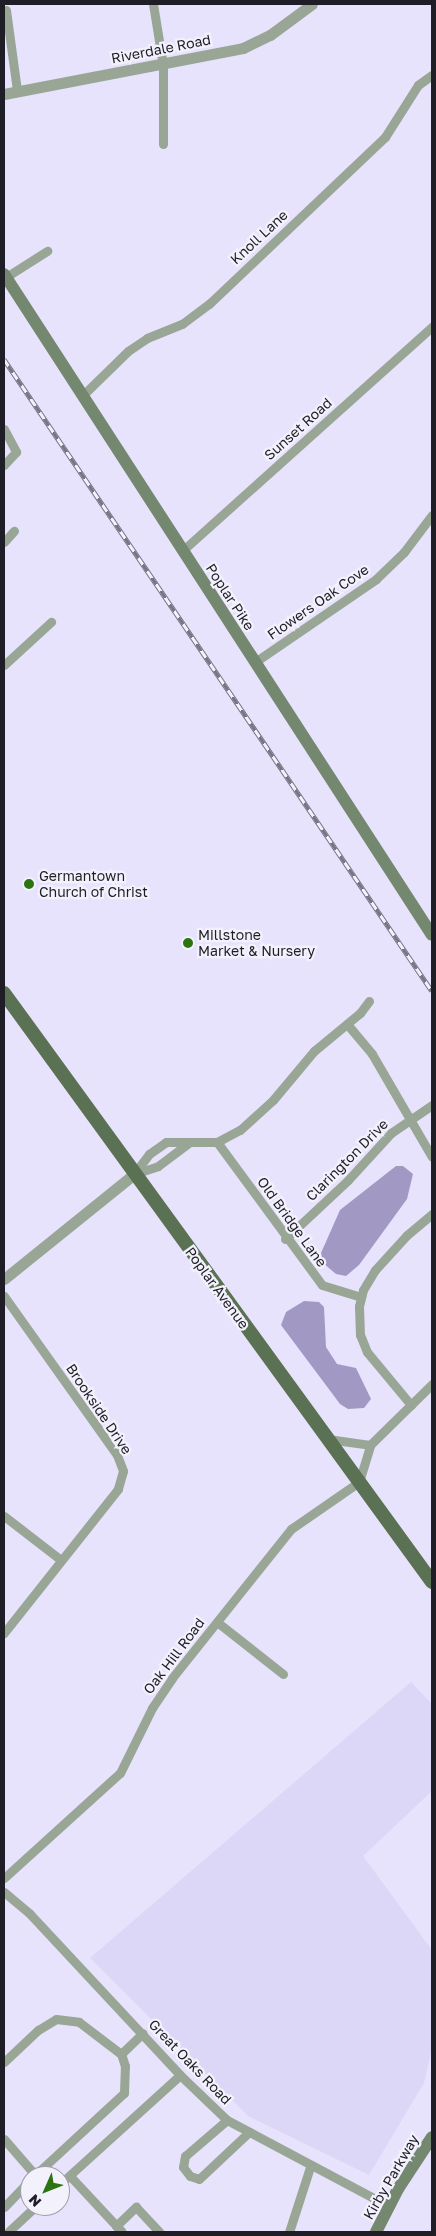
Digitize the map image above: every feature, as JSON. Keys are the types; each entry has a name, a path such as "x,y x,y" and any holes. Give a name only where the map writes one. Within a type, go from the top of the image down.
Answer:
{"main road":[{"name":"Poplar Pike","path":"5,276 432,935"},
{"name":"Poplar Avenue","path":"4,993 432,1582"},
{"name":"Kirby Parkway","path":"376,2232 389,2206 432,2137"}],"street":[{"path":"153,4 163,65 162,144"},
{"name":"Riverdale Road","path":"4,94 17,90 163,65 243,48 270,35 312,4"},
{"path":"6,10 17,90"},
{"name":"Knoll Lane","path":"82,395 128,351 147,338 182,324 209,304 385,136 418,85 432,75"},
{"path":"5,276 47,250"},
{"name":"Sunset Road","path":"182,551 432,327"},
{"path":"4,429 16,452 4,465"},
{"name":"Flowers Oak Cove","path":"255,662 376,578 404,552 432,516"},
{"path":"4,542 14,531"},
{"path":"4,665 51,622"},
{"path":"4,1279 134,1174 158,1146 166,1142 217,1142 228,1138 256,1116 314,1051 347,1024 368,1001"},
{"path":"347,1024 372,1054 408,1121 432,1158"},
{"name":"Clarington Drive","path":"285,1239 348,1180 376,1148 408,1121 432,1105"},
{"name":"Old Bridge Lane","path":"217,1142 285,1239 322,1285 360,1297"},
{"path":"134,1174 158,1166 190,1143"},
{"path":"411,1405 373,1360 363,1344 358,1316 360,1297 375,1270 407,1235 432,1214"},
{"name":"Brookside Drive","path":"4,1296 117,1455 123,1471 118,1489 4,1633"},
{"path":"359,1482 370,1445 432,1384"},
{"path":"328,1439 370,1445"},
{"name":"Oak Hill Road","path":"4,1878 120,1773 152,1708 291,1529 359,1482"},
{"path":"4,1516 61,1560"},
{"path":"217,1622 284,1674"},
{"name":"Great Oaks Road","path":"4,1892 30,1914 143,2033 180,2075 227,2120 310,2167 389,2206"},
{"path":"4,2062 38,2030 56,2019 79,2022 121,2054 126,2083 124,2093 46,2166"},
{"path":"121,2054 143,2033"},
{"path":"159,2232 136,2207 119,2229 70,2176 180,2075"},
{"path":"227,2120 185,2156 183,2167 190,2176 199,2179 249,2132"},
{"path":"4,2139 25,2166"},
{"path":"289,2232 310,2167"},
{"path":"4,2207 20,2191"},
{"path":"8,2232 25,2216"}],"shaded area":[{"path":"396,1166 403,1166 413,1174 407,1199 359,1265 346,1276 336,1274 323,1263 321,1253 340,1210"},
{"path":"304,1301 319,1302 324,1307 326,1347 337,1364 356,1368 371,1399 364,1408 348,1409 340,1404 281,1325 286,1312"},
{"path":"411,1682 432,1704 432,1791 363,1856 432,1950 432,2048 424,2083 369,2175 248,2116 90,1958"}],"railway":[{"path":"4,359 432,991"}],"place":[{"name":"Germantown Church of Christ","path":"29,884"},
{"name":"Millstone Market & Nursery","path":"188,943"}]}
